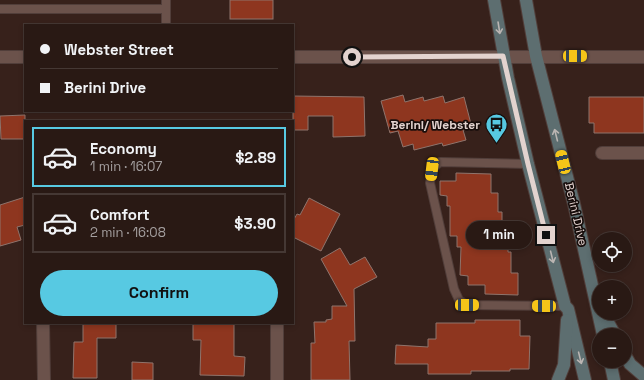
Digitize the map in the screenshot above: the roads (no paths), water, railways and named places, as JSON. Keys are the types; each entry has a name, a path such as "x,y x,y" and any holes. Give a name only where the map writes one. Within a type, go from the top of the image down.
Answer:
{"street":[{"path":"494,0 503,56 528,164 586,380"},
{"name":"Berini Drive","path":"526,0 536,56 592,280"},
{"path":"0,57 24,57"},
{"path":"294,57 644,57"},
{"path":"602,153 644,153"},
{"path":"558,380 564,365 566,308"},
{"path":"43,324 44,380"},
{"path":"277,324 277,380"},
{"path":"632,366 644,376"},
{"path":"611,368 614,380"}],"lane":[{"path":"166,0 166,24"},
{"path":"0,9 166,9"},
{"path":"528,164 440,162 432,169 430,184 454,289 459,300 467,305 566,308"}],"place":[{"name":"Berini/ Webster","path":"496,144"}]}
